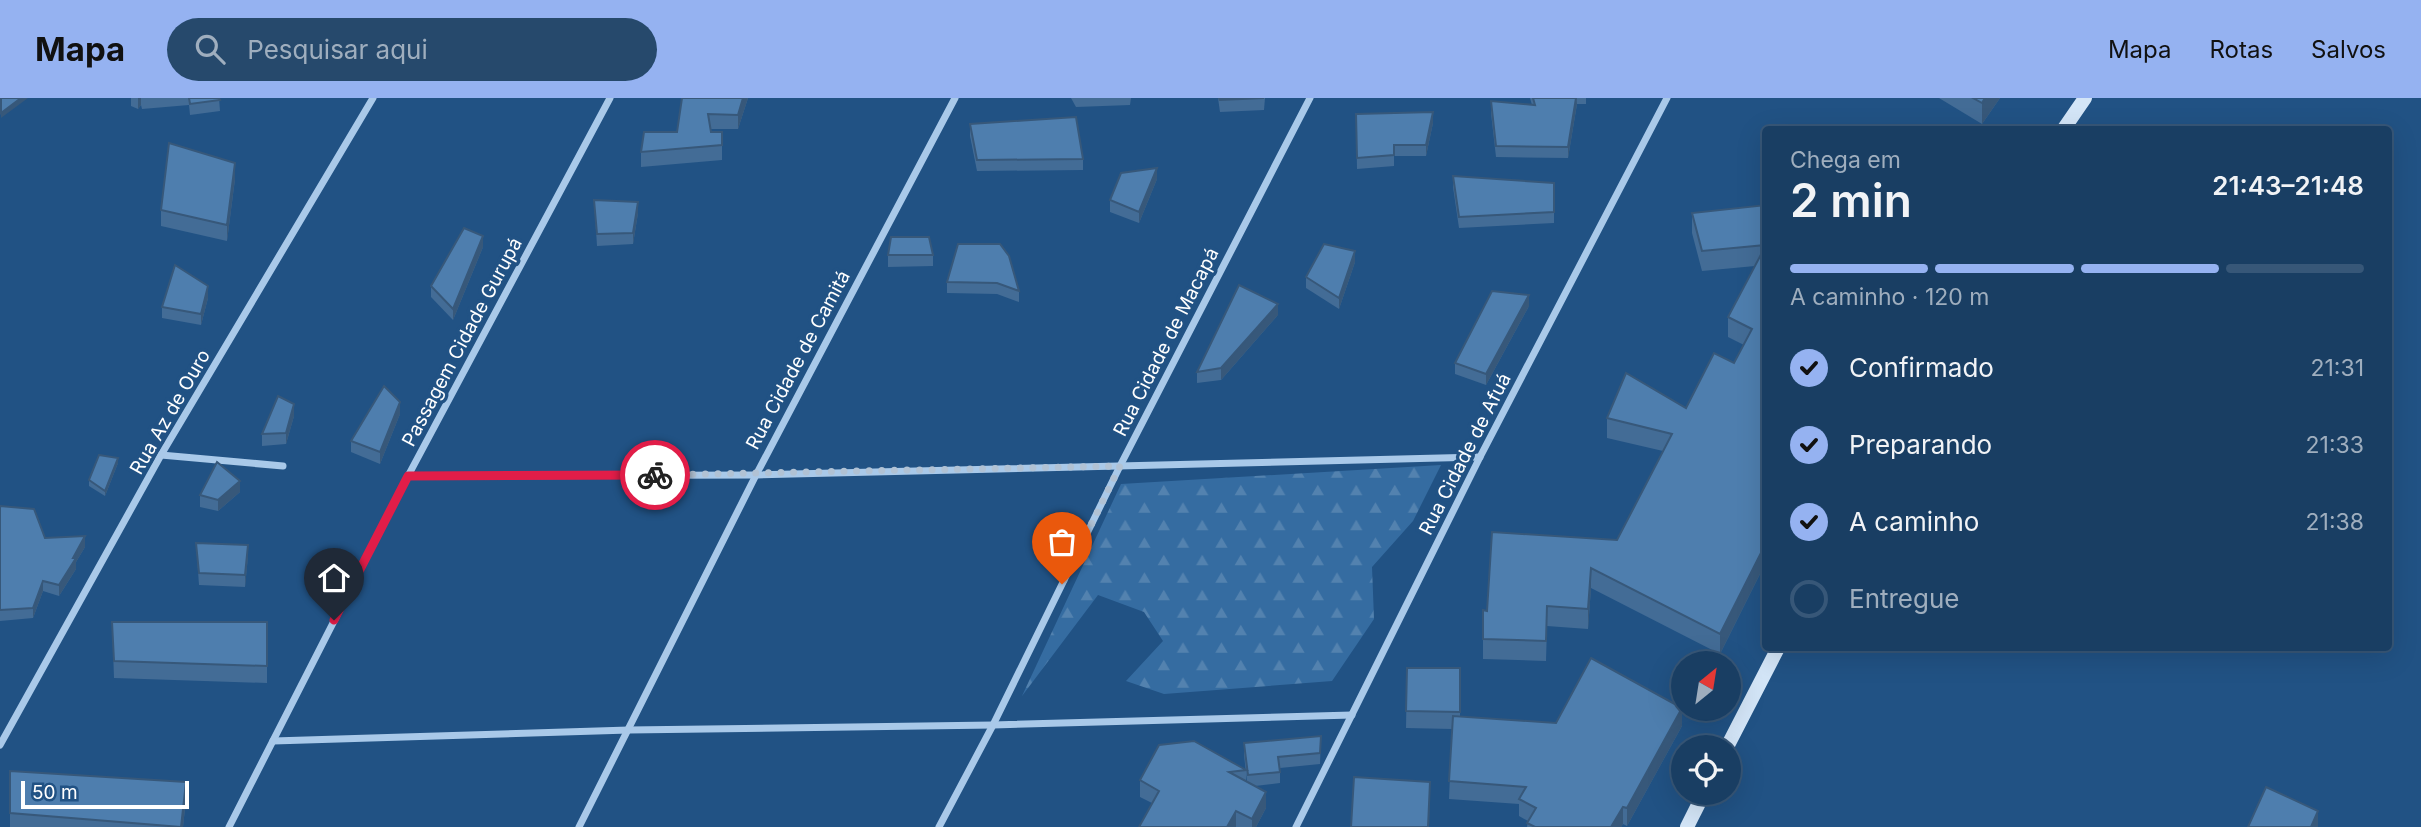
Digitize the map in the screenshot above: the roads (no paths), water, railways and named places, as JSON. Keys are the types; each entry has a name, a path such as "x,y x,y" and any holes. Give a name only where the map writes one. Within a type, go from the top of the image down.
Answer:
{"main road":[{"path":"2066,126 2085,98"},
{"path":"1733,735 1775,651"},
{"path":"1687,827 1698,805"}],"street":[{"name":"Rua Az de Ouro","path":"0,745 162,455 373,98"},
{"name":"Passagem Cidade Gurupá","path":"229,827 408,476 610,98"},
{"name":"Rua Cidade de Camitá","path":"579,827 756,475 955,98"},
{"name":"Rua Cidade de Macapá","path":"939,827 993,725 1120,466 1310,98"},
{"name":"Rua Cidade de Afuá","path":"1296,827 1480,457 1667,98"},
{"path":"162,455 283,466"},
{"path":"408,476 756,475 1480,457"},
{"path":"273,741 629,730 993,725 1352,715"}]}
